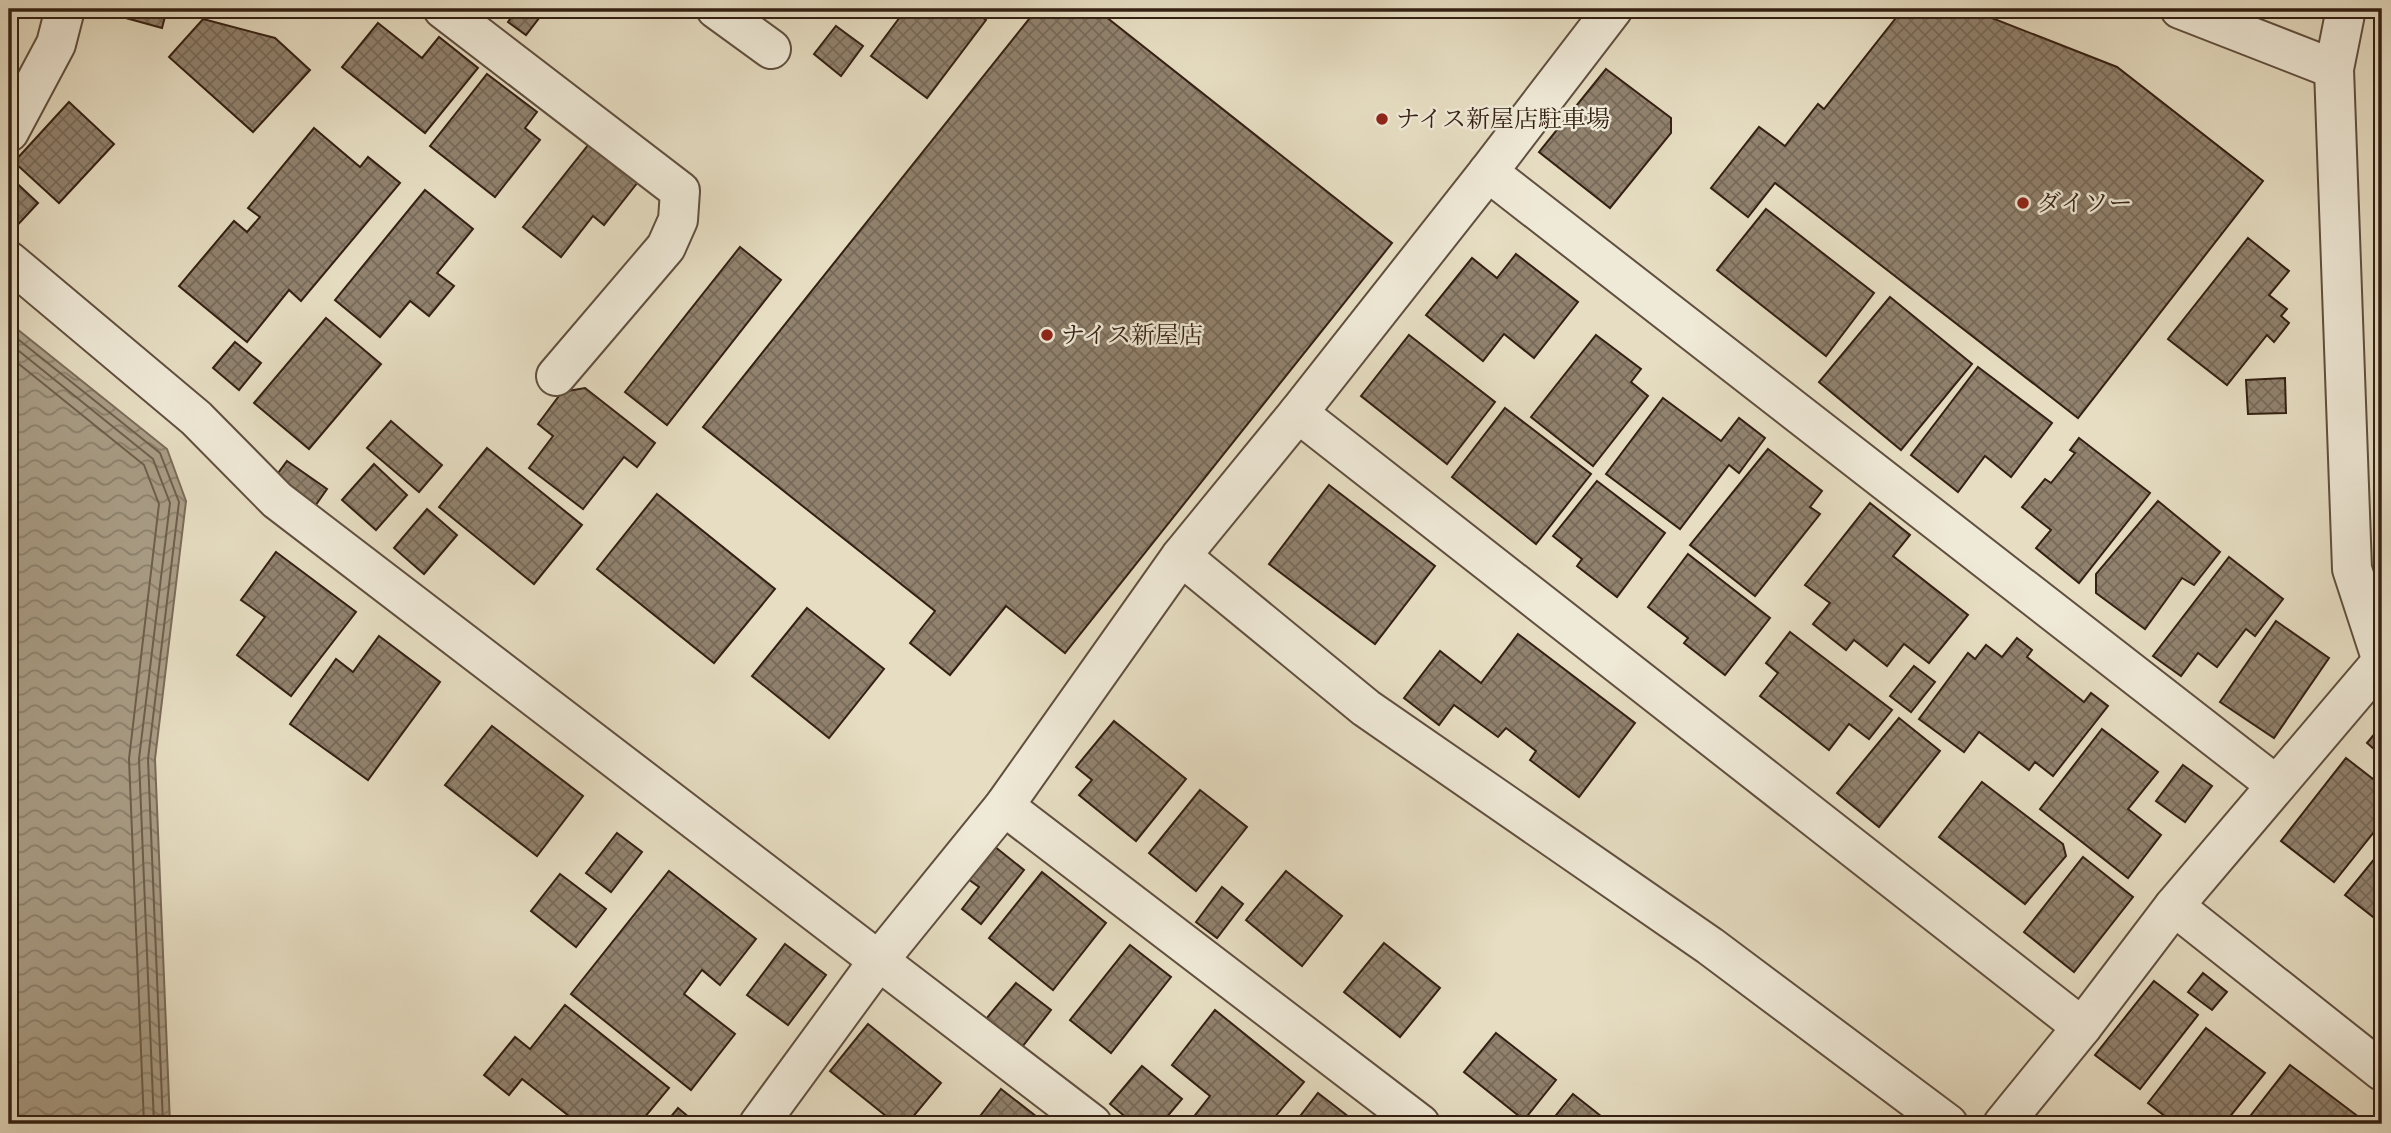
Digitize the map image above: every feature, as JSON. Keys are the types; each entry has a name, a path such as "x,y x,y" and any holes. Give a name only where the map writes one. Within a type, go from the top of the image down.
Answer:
{"street":[{"path":"9,132 56,44 65,9"},
{"path":"443,9 680,191 678,220 666,247 556,376"},
{"path":"716,9 771,49"},
{"path":"759,1124 879,960 1004,806 1181,556 1488,172 1612,9"},
{"path":"2180,9 2333,69"},
{"path":"2003,1124 2082,1027 2174,906 2382,661 2352,569 2333,69 2346,9"},
{"path":"1488,172 2276,785"},
{"path":"9,261 195,418 277,500 1092,1124"},
{"path":"1298,413 2082,1027"},
{"path":"1181,556 1366,708 1710,946 1948,1124"},
{"path":"1004,806 1420,1124"},
{"path":"2174,906 2382,1071"}],"water":[{"path":"9,325 167,449 186,501 155,759 170,1124 9,1124"}],"building":[{"path":"93,9 167,9 162,28"},
{"path":"517,9 546,9 526,35 508,22"},
{"path":"906,9 970,9 986,20 927,98 871,56"},
{"name":"ナイス新屋店","path":"1037,9 1096,9 1392,243 1065,653 1006,606 950,675 910,643 935,611 703,427"},
{"name":"ダイソー","path":"1903,9 1969,9 2117,67 2263,181 2078,418 1775,183 1748,217 1711,188 1759,127 1785,146 1818,104 1824,109"},
{"path":"203,19 275,38 310,70 253,132 169,57"},
{"path":"378,23 422,58 439,37 478,68 425,133 342,67"},
{"path":"836,26 863,46 841,76 814,54"},
{"path":"1606,69 1671,118 1671,133 1610,208 1539,152"},
{"path":"487,74 537,112 525,128 540,140 495,197 430,146"},
{"path":"69,102 114,144 59,203 14,162"},
{"path":"314,128 360,167 368,157 400,183 301,301 289,290 247,342 179,286 234,221 247,232 260,217 248,208"},
{"path":"589,144 638,182 604,225 593,216 561,257 523,227"},
{"path":"9,176 38,203 12,231 9,229"},
{"path":"425,190 473,229 437,273 454,286 429,316 410,301 380,337 335,300"},
{"path":"1766,209 1874,293 1826,356 1717,270"},
{"path":"2248,238 2289,271 2269,295 2287,309 2281,316 2289,323 2274,342 2267,335 2227,385 2168,339"},
{"path":"740,247 781,280 667,425 625,392"},
{"path":"1516,254 1578,302 1534,358 1504,334 1483,361 1426,315 1472,258 1497,278"},
{"path":"1890,297 1972,364 1901,450 1819,382"},
{"path":"326,318 381,364 309,449 254,403"},
{"path":"1409,335 1495,402 1447,464 1361,396"},
{"path":"1596,335 1641,369 1631,382 1648,396 1593,466 1531,417"},
{"path":"235,342 261,363 239,390 213,368"},
{"path":"1978,367 2052,423 2011,477 1985,456 1958,492 1911,455"},
{"path":"2285,378 2286,413 2248,414 2246,380"},
{"path":"585,388 655,443 637,467 624,457 583,509 529,468 553,436 538,424 562,392"},
{"path":"1663,398 1721,441 1739,418 1765,438 1739,473 1729,465 1680,529 1606,474"},
{"path":"1505,408 1591,474 1536,544 1452,477"},
{"path":"391,421 442,465 419,492 367,448"},
{"path":"2079,438 2150,493 2079,583 2036,548 2051,530 2022,507 2045,479 2051,483 2075,453 2070,450"},
{"path":"487,448 582,525 534,584 439,507"},
{"path":"1768,449 1822,491 1810,507 1820,514 1755,596 1690,545"},
{"path":"287,461 327,489 313,509 273,480"},
{"path":"374,464 407,495 376,530 342,500"},
{"path":"1597,481 1665,533 1617,597 1577,566 1582,559 1553,536"},
{"path":"1329,485 1435,566 1375,644 1269,564"},
{"path":"657,494 775,589 714,663 597,569"},
{"path":"2158,501 2220,552 2194,585 2182,578 2145,629 2096,593 2096,574"},
{"path":"1870,503 1910,535 1893,556 1968,615 1929,663 1904,644 1887,666 1854,640 1846,650 1813,624 1830,603 1805,585"},
{"path":"427,509 457,535 424,574 394,548"},
{"path":"276,552 356,612 291,696 237,655 265,617 241,600"},
{"path":"1688,554 1770,618 1725,675 1684,643 1688,638 1648,607"},
{"path":"2229,557 2283,599 2255,636 2246,629 2217,667 2198,653 2181,676 2153,656"},
{"path":"807,608 884,669 829,738 752,676"},
{"path":"2276,621 2329,658 2274,738 2220,702"},
{"path":"1790,632 1892,710 1869,739 1849,724 1829,750 1760,696 1778,673 1766,663"},
{"path":"1518,634 1635,723 1579,797 1530,760 1536,751 1506,728 1498,737 1454,705 1439,725 1404,698 1440,651 1481,683"},
{"path":"379,636 440,682 368,780 290,724 336,659 353,672"},
{"path":"2017,638 2032,650 2027,657 2084,702 2091,693 2108,706 2053,776 2035,762 2029,770 1979,732 1964,752 1919,719 1968,653 1975,659 1986,645 2002,657"},
{"path":"1914,666 1935,682 1911,712 1890,696"},
{"path":"1899,718 1940,751 1879,827 1837,793"},
{"path":"1114,721 1186,779 1136,841 1079,795 1092,780 1076,767"},
{"path":"2382,725 2382,756 2367,743"},
{"path":"492,726 583,796 537,856 445,785"},
{"path":"2102,729 2158,772 2128,809 2161,835 2128,878 2040,809"},
{"path":"2346,758 2382,786 2382,822 2334,882 2281,841"},
{"path":"2183,765 2212,786 2185,822 2156,801"},
{"path":"1982,782 2063,844 2066,856 2025,904 1939,837"},
{"path":"1200,790 1247,827 1196,891 1149,853"},
{"path":"617,833 642,852 611,892 586,873"},
{"path":"994,846 1024,870 981,924 962,909 979,887 968,879"},
{"path":"2380,852 2382,854 2382,924 2345,895"},
{"path":"2083,857 2133,897 2074,972 2024,932"},
{"path":"669,871 756,939 720,985 702,970 684,994 735,1034 691,1090 571,994"},
{"path":"1286,871 1342,916 1302,966 1246,920"},
{"path":"1042,872 1106,923 1053,990 989,938"},
{"path":"560,874 606,909 576,947 531,911"},
{"path":"1222,887 1243,904 1217,938 1196,922"},
{"path":"1384,943 1440,988 1400,1037 1344,992"},
{"path":"785,944 826,975 788,1025 747,995"},
{"path":"1130,945 1171,977 1111,1053 1070,1020"},
{"path":"2203,973 2227,992 2212,1010 2188,992"},
{"path":"2154,981 2198,1015 2140,1089 2095,1055"},
{"path":"1016,983 1051,1010 1022,1047 986,1019"},
{"path":"565,1005 669,1088 639,1124 579,1124 522,1079 509,1095 484,1075 515,1037 530,1049"},
{"path":"1215,1010 1304,1082 1269,1124 1199,1124 1192,1119 1210,1096 1172,1065"},
{"path":"868,1024 941,1083 907,1124 896,1124 830,1071"},
{"path":"2206,1028 2265,1073 2224,1124 2175,1124 2148,1103"},
{"path":"1496,1033 1556,1080 1524,1120 1464,1072"},
{"path":"2290,1065 2368,1124 2244,1124"},
{"path":"1142,1066 1182,1099 1161,1124 1134,1124 1110,1104"},
{"path":"1001,1089 1041,1120 1037,1124 974,1124"},
{"path":"1318,1093 1358,1124 1294,1124"},
{"path":"1573,1094 1611,1124 1549,1124"},
{"path":"678,1108 697,1124 665,1124"}],"place":[{"name":"ナイス新屋店駐車場","path":"1382,119"},
{"name":"ダイソー","path":"2023,203"},
{"name":"ナイス新屋店","path":"1047,335"}]}
